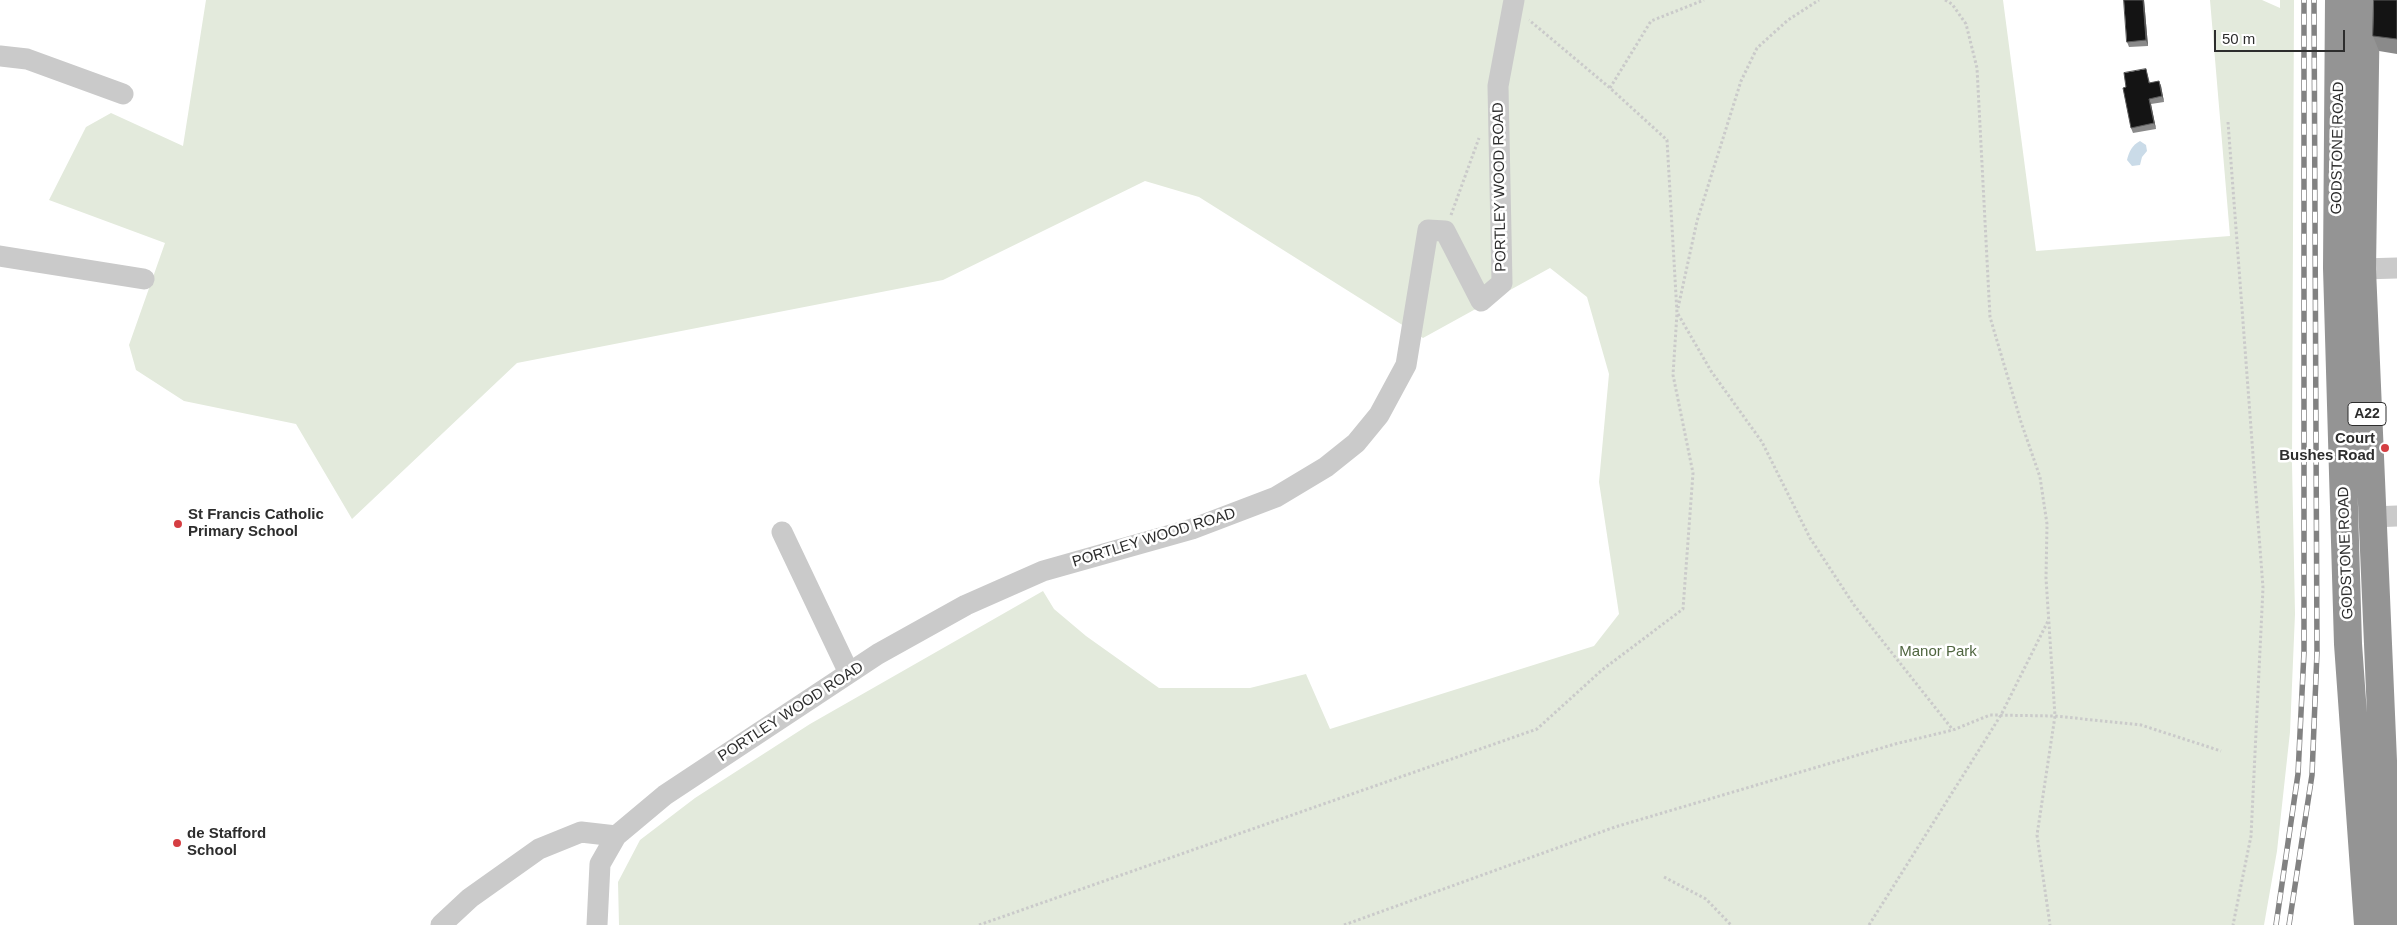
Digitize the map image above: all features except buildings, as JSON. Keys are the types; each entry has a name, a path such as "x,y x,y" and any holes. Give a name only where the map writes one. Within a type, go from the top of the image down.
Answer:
{"highway":[{"name":"GODSTONE ROAD","path":"2339,0 2337,268 2344,518 2348,644 2368,925"},
{"name":"GODSTONE ROAD","path":"2366,0 2362,269 2384,517 2390,925"},
{"path":"2344,518 2384,517"}],"street":[{"name":"PORTLEY WOOD ROAD","path":"597,925 600,864 616,836 665,795 878,654 966,605 1043,572 1192,529 1276,498 1326,467 1356,443 1379,416 1406,366 1428,230 1445,231 1481,301 1502,283 1498,86 1512,3"},
{"path":"0,56 27,58 123,94"},
{"path":"0,256 144,279"},
{"path":"2362,269 2397,268"},
{"path":"782,532 849,673"},
{"path":"441,925 470,898 539,849 581,832 616,836"}],"path":[{"path":"1610,88 1651,21 1704,0"},
{"path":"979,925 1537,729 1602,670 1683,609 1693,473 1672,375 1677,313 1697,221 1741,80 1757,48 1788,20 1819,0"},
{"path":"1946,0 1952,4"},
{"path":"1949,0 1966,24 1977,68 1990,316 2021,422 2040,477 2047,524 2046,578 2055,716 2037,835 2050,925"},
{"path":"1512,3 1667,140 1677,313 1711,371 1762,442 1810,538 1854,605 1953,730"},
{"path":"2228,122 2252,463 2263,588 2258,719 2250,836 2233,925"},
{"path":"1445,231 1482,132"},
{"path":"1869,925 2002,716 2049,620"},
{"path":"1344,925 1616,827 1895,744 1953,730 1990,715 2055,716 2141,724 2221,751"},
{"path":"1664,878 1706,899 1731,925"}],"green space":[{"name":"Manor Park","path":"206,0 2003,0 2036,251 2230,236 2210,0 2262,0 2280,8 2280,0 2294,0 2292,464 2295,614 2290,732 2277,851 2264,925 619,925 618,882 640,840 695,798 810,724 1043,591 1054,609 1086,636 1159,688 1250,688 1306,674 1330,729 1594,646 1619,614 1599,482 1609,374 1587,297 1550,268 1423,338 1199,197 1145,181 943,280 517,363 352,519 296,424 184,401 136,370 129,345 165,243 49,200 86,127 111,113 183,146"}],"water":[{"path":"2140,141 2146,145 2147,151 2142,157 2140,165 2132,166 2127,160 2133,147"}],"railway":[{"path":"2276,925 2298,774 2304,652 2304,0"},
{"path":"2289,925 2312,775 2317,652 2314,0"}],"place":[{"name":"Court Bushes Road","path":"2385,448"},
{"name":"St Francis Catholic Primary School","path":"178,524"},
{"name":"de Stafford School","path":"177,843"}]}
